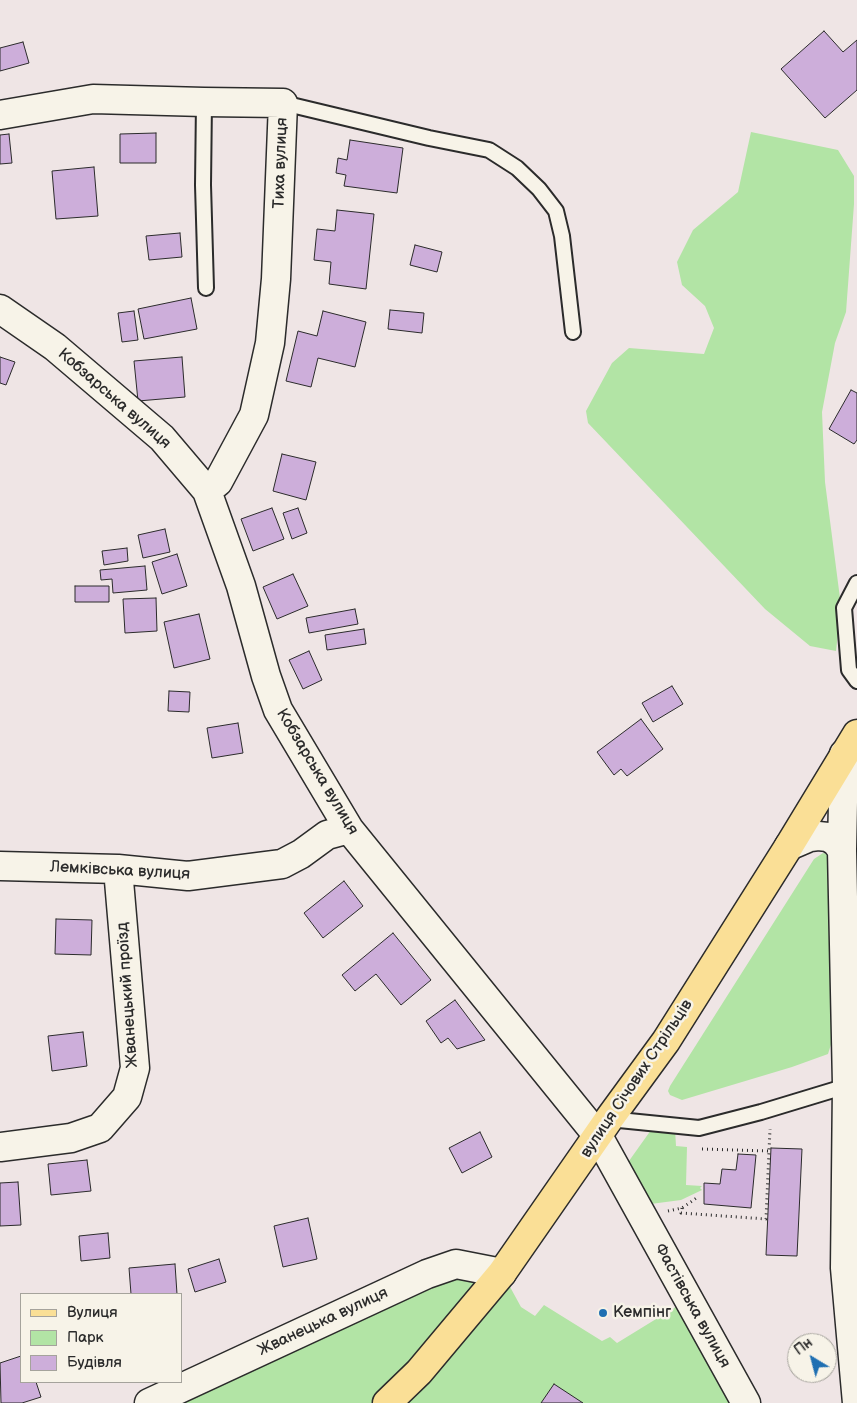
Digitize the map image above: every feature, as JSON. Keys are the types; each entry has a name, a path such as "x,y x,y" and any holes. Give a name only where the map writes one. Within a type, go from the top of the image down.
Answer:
{"main road":[{"name":"вулиця Січових Стрільців","path":"387,1403 419,1372 502,1273 666,1041 851,744"}],"street":[{"name":"Тиха вулиця","path":"0,115 93,99 283,103 276,279 270,343 254,415 218,482 207,492"},
{"name":"Кобзарська вулиця","path":"0,309 55,347 162,438 207,492 241,586 266,676 278,710 350,829 604,1127 641,1214"},
{"path":"851,744 842,850 850,878 851,1268 857,1403"},
{"name":"Лемківська вулиця","path":"0,866 118,869 188,876 282,864 302,854 327,835 350,829"},
{"path":"789,846 810,837 818,836 828,837 836,842 842,850"},
{"name":"Жванецький проїзд","path":"0,1148 71,1138 100,1128 127,1097 135,1068 118,869"},
{"name":"Фастівська вулиця","path":"641,1214 746,1403"},
{"name":"Жванецька вулиця","path":"149,1403 427,1274 456,1264 502,1273"}],"lane":[{"path":"204,102 206,288"},
{"path":"283,103 429,138 490,150 518,168 539,189 556,211 562,236 573,332"},
{"path":"857,583 844,608 849,670 857,681"},
{"path":"604,1127 700,1128 771,1110 852,1084"}],"path":[{"path":"682,1208 682,1213 766,1219 771,1110"},
{"path":"702,1149 768,1151"},
{"path":"641,1214 682,1208 698,1197"}],"green space":[{"path":"751,132 838,150 854,176 854,204 846,312 835,343 822,412 825,482 841,606 836,651 810,646 765,609 588,423 586,411 612,363 629,348 704,354 714,328 705,306 682,285 677,262 693,230 738,192"},
{"path":"823,853 832,856 833,1038 828,1054 792,1067 682,1100 670,1095 668,1091 670,1086 814,859"},
{"path":"675,1129 676,1146 687,1147 686,1185 702,1186 700,1188 702,1190 681,1200 643,1205 624,1168 651,1130"},
{"path":"503,1274 521,1307 535,1316 544,1305 602,1341 610,1337 617,1343 687,1300 743,1403 152,1403 428,1275"}],"building":[{"path":"824,31 843,52 857,40 857,90 825,118 781,69"},
{"path":"23,42 29,63 0,71 0,48"},
{"path":"156,133 156,163 120,163 120,134"},
{"path":"9,134 12,163 0,164 0,135"},
{"path":"350,140 403,148 397,193 344,186 346,175 336,173 338,158 347,160"},
{"path":"94,167 98,216 56,219 52,171"},
{"path":"337,210 374,214 366,289 329,284 331,262 314,260 317,229 335,231"},
{"path":"180,233 182,257 149,260 146,236"},
{"path":"415,245 442,252 437,272 410,265"},
{"path":"191,298 197,329 144,339 138,309"},
{"path":"390,310 424,313 422,333 388,329"},
{"path":"134,311 138,340 122,342 118,313"},
{"path":"323,311 366,322 355,367 318,358 311,387 286,381 298,331 317,336"},
{"path":"0,357 15,362 6,385 0,383"},
{"path":"182,357 185,397 138,401 134,361"},
{"path":"851,390 857,393 857,440 854,444 829,429"},
{"path":"282,454 316,462 306,500 273,491"},
{"path":"272,508 284,539 253,551 241,519"},
{"path":"298,508 307,533 292,539 283,513"},
{"path":"165,529 170,552 143,558 138,535"},
{"path":"127,548 128,561 104,565 102,551"},
{"path":"177,554 187,586 162,594 152,562"},
{"path":"145,566 147,590 113,593 112,579 101,580 100,570"},
{"path":"293,574 308,606 277,619 263,587"},
{"path":"75,586 109,586 109,602 75,602"},
{"path":"156,598 157,631 125,633 123,599"},
{"path":"355,609 358,624 309,633 306,618"},
{"path":"199,614 210,659 174,668 164,622"},
{"path":"364,629 366,644 327,650 325,635"},
{"path":"309,651 322,680 303,689 289,660"},
{"path":"672,686 683,704 653,722 642,703"},
{"path":"169,691 190,692 189,712 168,711"},
{"path":"641,719 663,749 627,776 621,769 614,775 597,752"},
{"path":"238,723 243,753 212,758 207,728"},
{"path":"344,881 363,906 323,938 304,913"},
{"path":"56,919 92,920 91,955 55,954"},
{"path":"393,933 431,980 401,1005 376,974 355,991 342,975"},
{"path":"455,1000 485,1040 457,1049 448,1038 441,1043 426,1021"},
{"path":"83,1032 87,1066 52,1071 48,1036"},
{"path":"480,1132 492,1157 462,1173 449,1148"},
{"path":"771,1148 802,1149 797,1256 766,1255"},
{"path":"738,1154 756,1155 751,1208 704,1204 704,1183 720,1184 722,1169 736,1170"},
{"path":"87,1160 91,1191 51,1195 48,1164"},
{"path":"18,1182 21,1225 0,1226 0,1183"},
{"path":"308,1218 317,1259 283,1267 274,1226"},
{"path":"108,1233 110,1258 81,1261 79,1236"},
{"path":"219,1259 226,1282 195,1292 188,1269"},
{"path":"175,1264 177,1293 131,1293 129,1268"},
{"path":"20,1356 20,1383 36,1383 41,1397 22,1403 1,1403 0,1363"},
{"path":"554,1384 583,1403 541,1403"}],"place":[{"name":"Кемпінг","path":"603,1313"}]}
